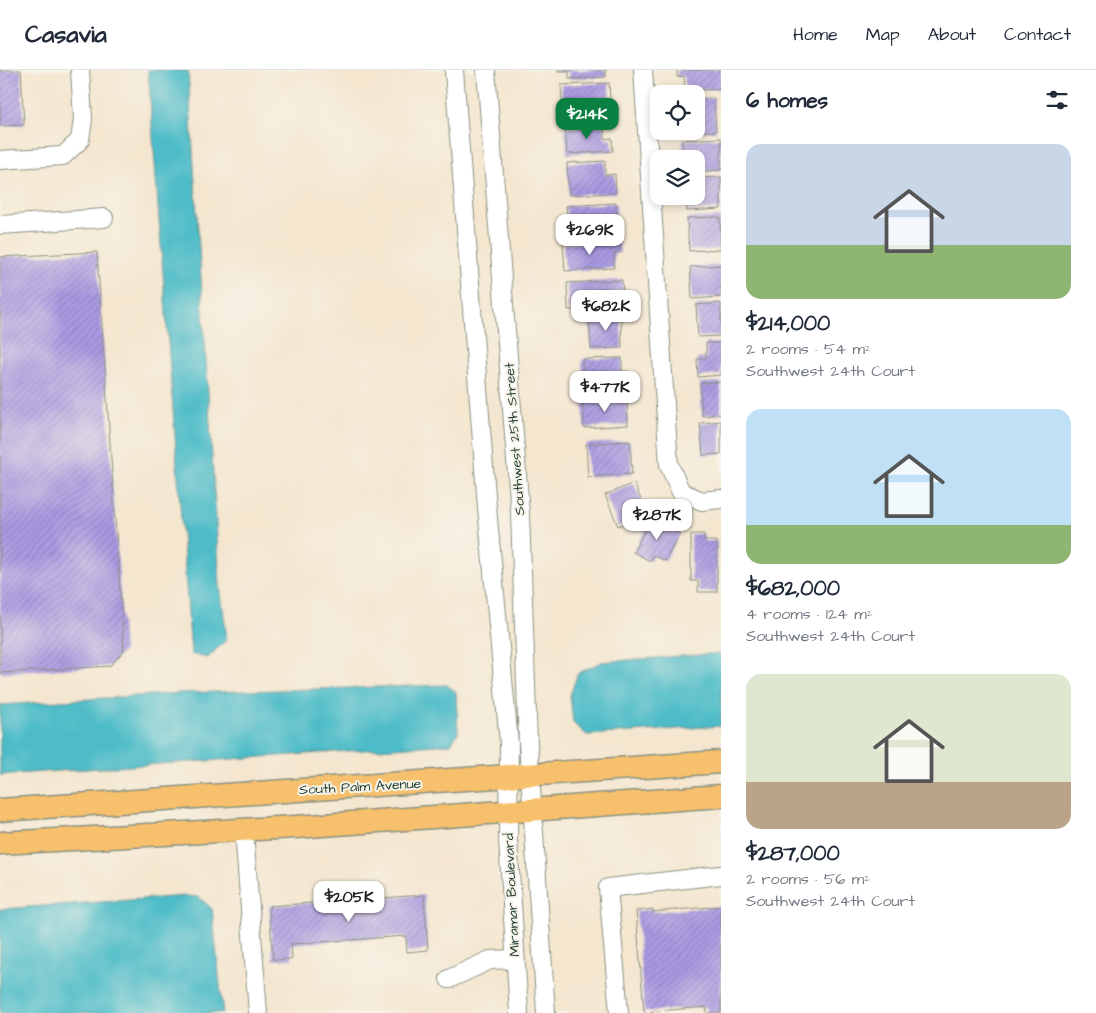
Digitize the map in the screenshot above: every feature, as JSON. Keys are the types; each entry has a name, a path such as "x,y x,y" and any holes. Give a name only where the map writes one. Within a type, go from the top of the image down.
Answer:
{"main road":[{"name":"South Palm Avenue","path":"0,810 721,762"},
{"path":"0,843 244,831 721,796"}],"street":[{"path":"0,160 63,156 80,140 83,120 80,70"},
{"name":"Southwest 25th Street","path":"454,70 487,508 509,744 532,809"},
{"name":"Southwest 25th Street","path":"486,70 520,513 519,776"},
{"path":"643,70 669,464 680,492 702,501 721,499"},
{"path":"0,225 104,218"},
{"name":"Miramar Boulevard","path":"519,776 508,811 508,840 519,1013"},
{"name":"Miramar Boulevard","path":"532,809 546,1013"},
{"path":"244,831 258,1013"},
{"path":"619,1013 608,888 721,875"},
{"path":"449,979 490,960 515,959"}],"water":[{"path":"148,70 188,70 220,585 227,639 208,658 191,654"},
{"path":"721,653 721,726 587,735 573,723 570,695 578,673 602,662"},
{"path":"447,685 456,692 458,733 451,744 0,775 0,705 180,693"},
{"path":"186,896 199,897 212,909 223,1013 0,1013 0,909"}],"building":[{"path":"0,70 21,70 24,125 0,126"},
{"path":"558,70 606,70 606,77 569,79 569,72 558,72"},
{"path":"677,70 721,70 721,89 705,90 705,85 685,85 684,76 677,77"},
{"path":"609,83 611,115 563,118 561,85"},
{"path":"705,98 714,98 716,131 705,132"},
{"path":"604,125 605,139 612,138 613,151 567,154 565,128"},
{"path":"721,138 721,170 705,171 705,150 683,150 682,140"},
{"path":"605,161 605,175 615,174 616,193 569,195 567,163"},
{"path":"721,177 721,209 687,211 687,205 705,205 705,178"},
{"path":"616,203 617,227 568,230 566,206"},
{"path":"720,217 721,249 689,251 687,218"},
{"path":"619,241 620,253 614,253 614,268 565,271 563,244"},
{"path":"97,252 124,650 110,666 0,673 0,257"},
{"path":"721,265 721,297 692,299 690,267"},
{"path":"622,280 623,291 616,291 618,307 568,310 567,283"},
{"path":"721,303 721,336 698,337 696,305"},
{"path":"621,315 622,348 591,349 589,317"},
{"path":"706,343 721,343 721,375 698,377 697,359 706,358"},
{"path":"622,358 622,372 629,372 629,385 583,386 582,359"},
{"path":"721,382 721,414 702,416 700,383"},
{"path":"627,399 628,425 584,428 583,401"},
{"path":"721,421 721,454 703,455 700,423"},
{"path":"630,441 632,474 588,477 586,444"},
{"path":"634,483 647,514 618,526 605,495"},
{"path":"652,518 680,534 665,561 653,555 650,561 633,552"},
{"path":"691,534 704,534 704,541 717,541 717,592 698,592 698,581 691,581"},
{"path":"424,895 428,950 407,952 406,936 291,944 292,959 273,960 269,906"},
{"path":"721,906 721,1013 707,1013 706,1007 644,1012 636,911 653,909 653,912"}]}
